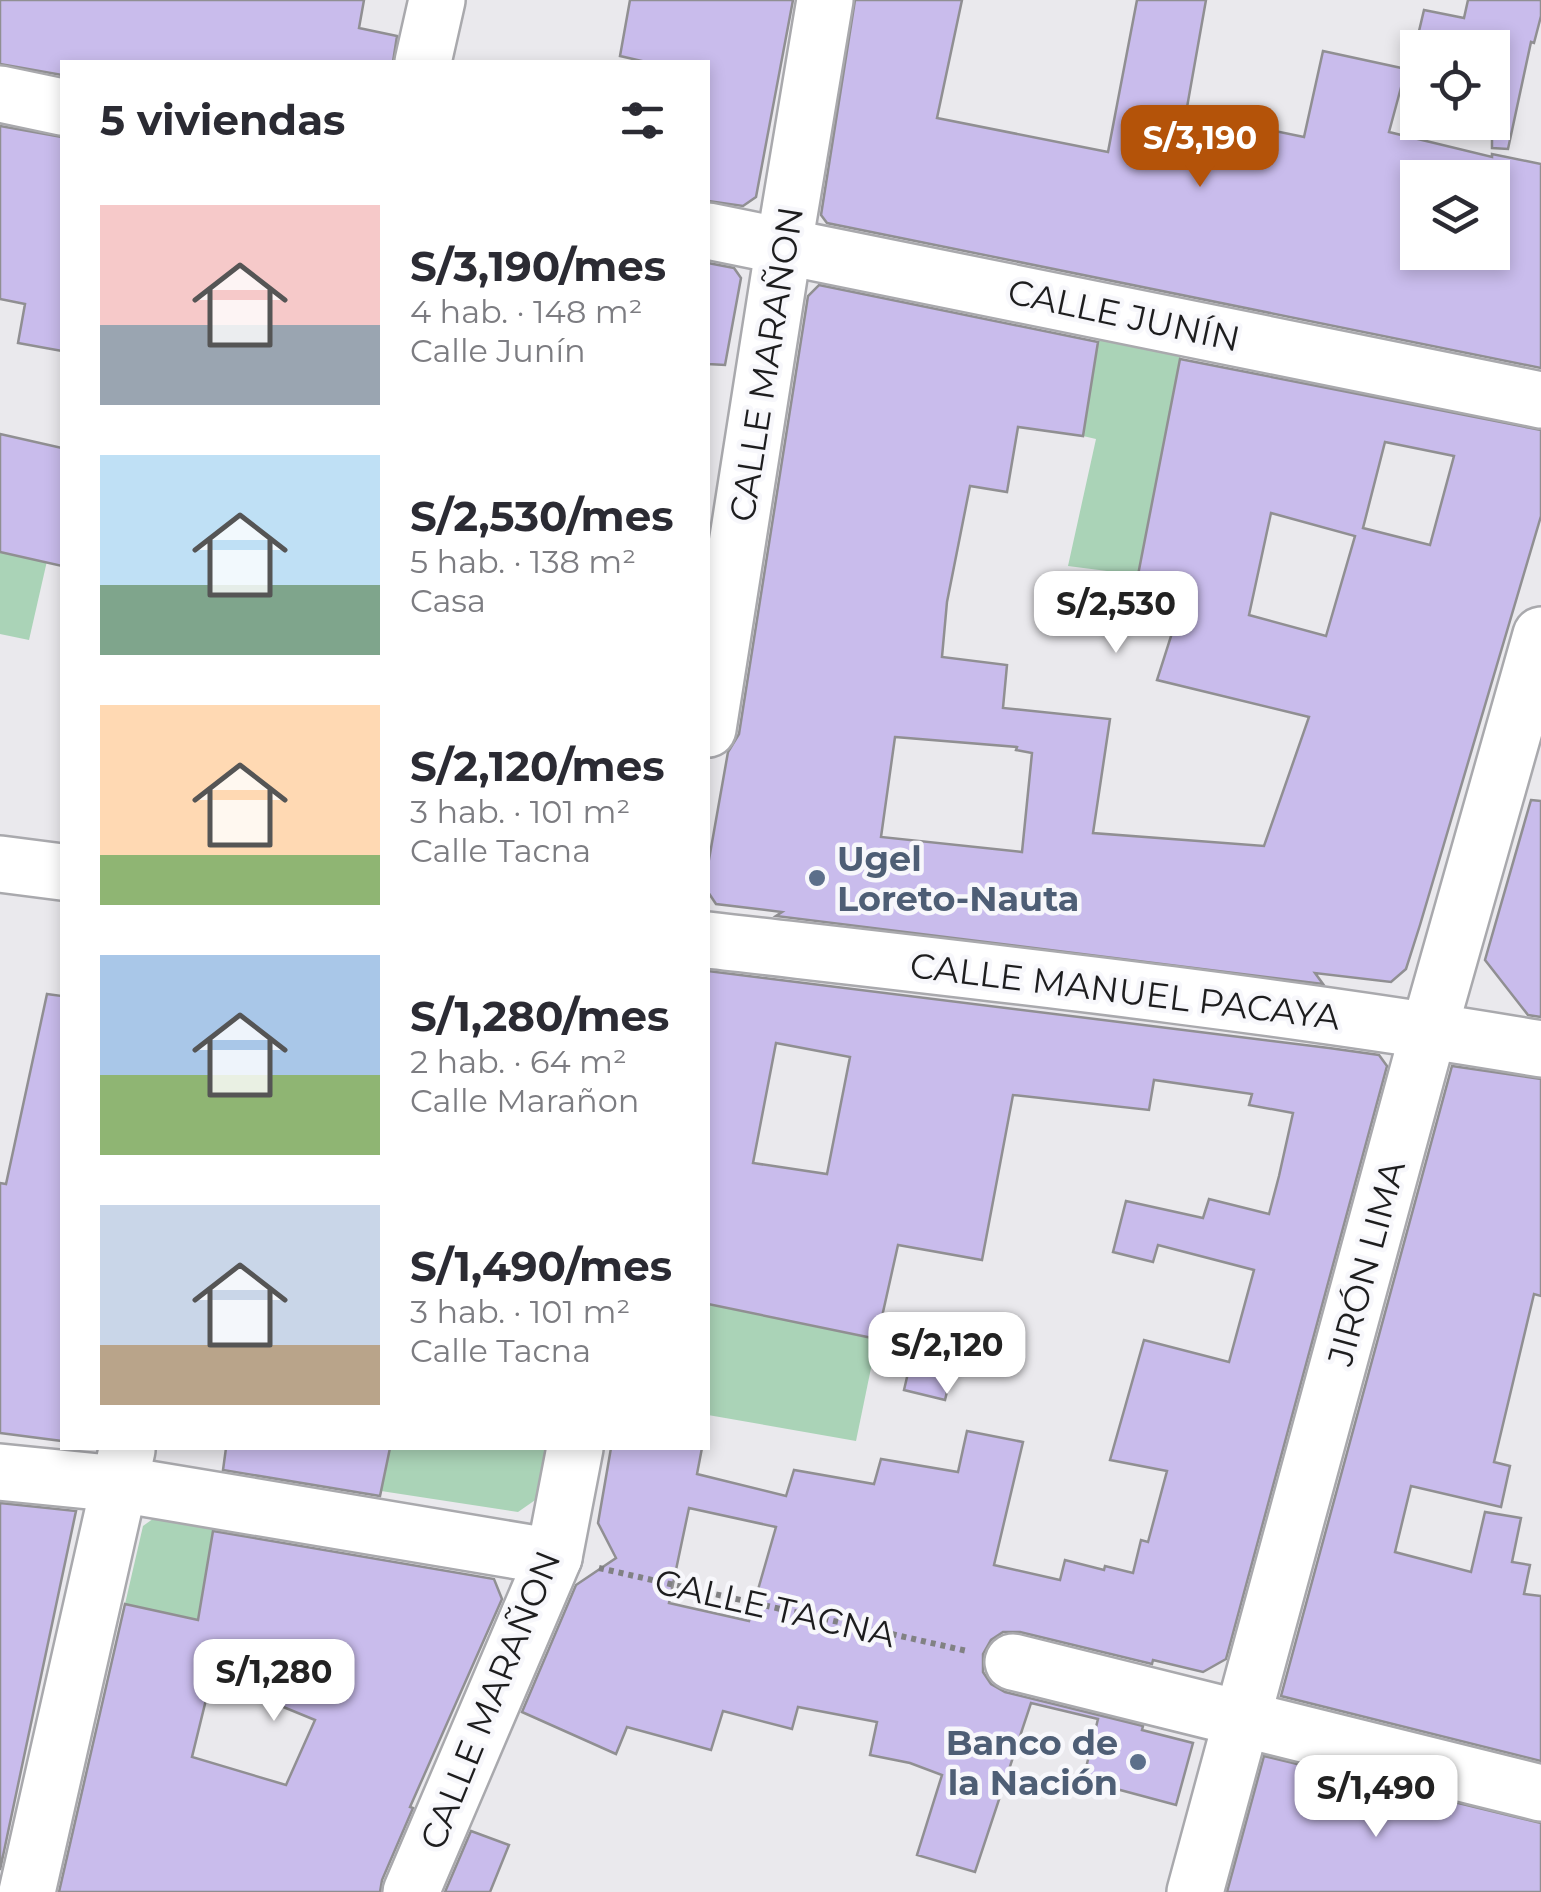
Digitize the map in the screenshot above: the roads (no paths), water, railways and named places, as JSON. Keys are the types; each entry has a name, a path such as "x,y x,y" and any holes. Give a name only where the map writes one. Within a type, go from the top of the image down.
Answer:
{"street":[{"path":"423,60 437,0"},
{"name":"CALLE MARAÑON","path":"710,704 714,654 825,0"},
{"path":"0,94 60,107"},
{"name":"CALLE JUNÍN","path":"710,231 1541,400"},
{"name":"JIRÓN LIMA","path":"1195,1892 1429,1030 1541,635"},
{"path":"0,864 60,872"},
{"name":"CALLE MANUEL PACAYA","path":"710,940 1016,975 1429,1030 1541,1049"},
{"name":"CALLE MARAÑON","path":"411,1892 554,1557 574,1450"},
{"path":"28,1892 123,1466"},
{"path":"0,1472 123,1466 554,1557"},
{"path":"1013,1662 1541,1793"}],"place":[{"name":"Ugel Loreto-Nauta","path":"817,878"},
{"name":"Banco de la Nación","path":"1138,1762"}]}
